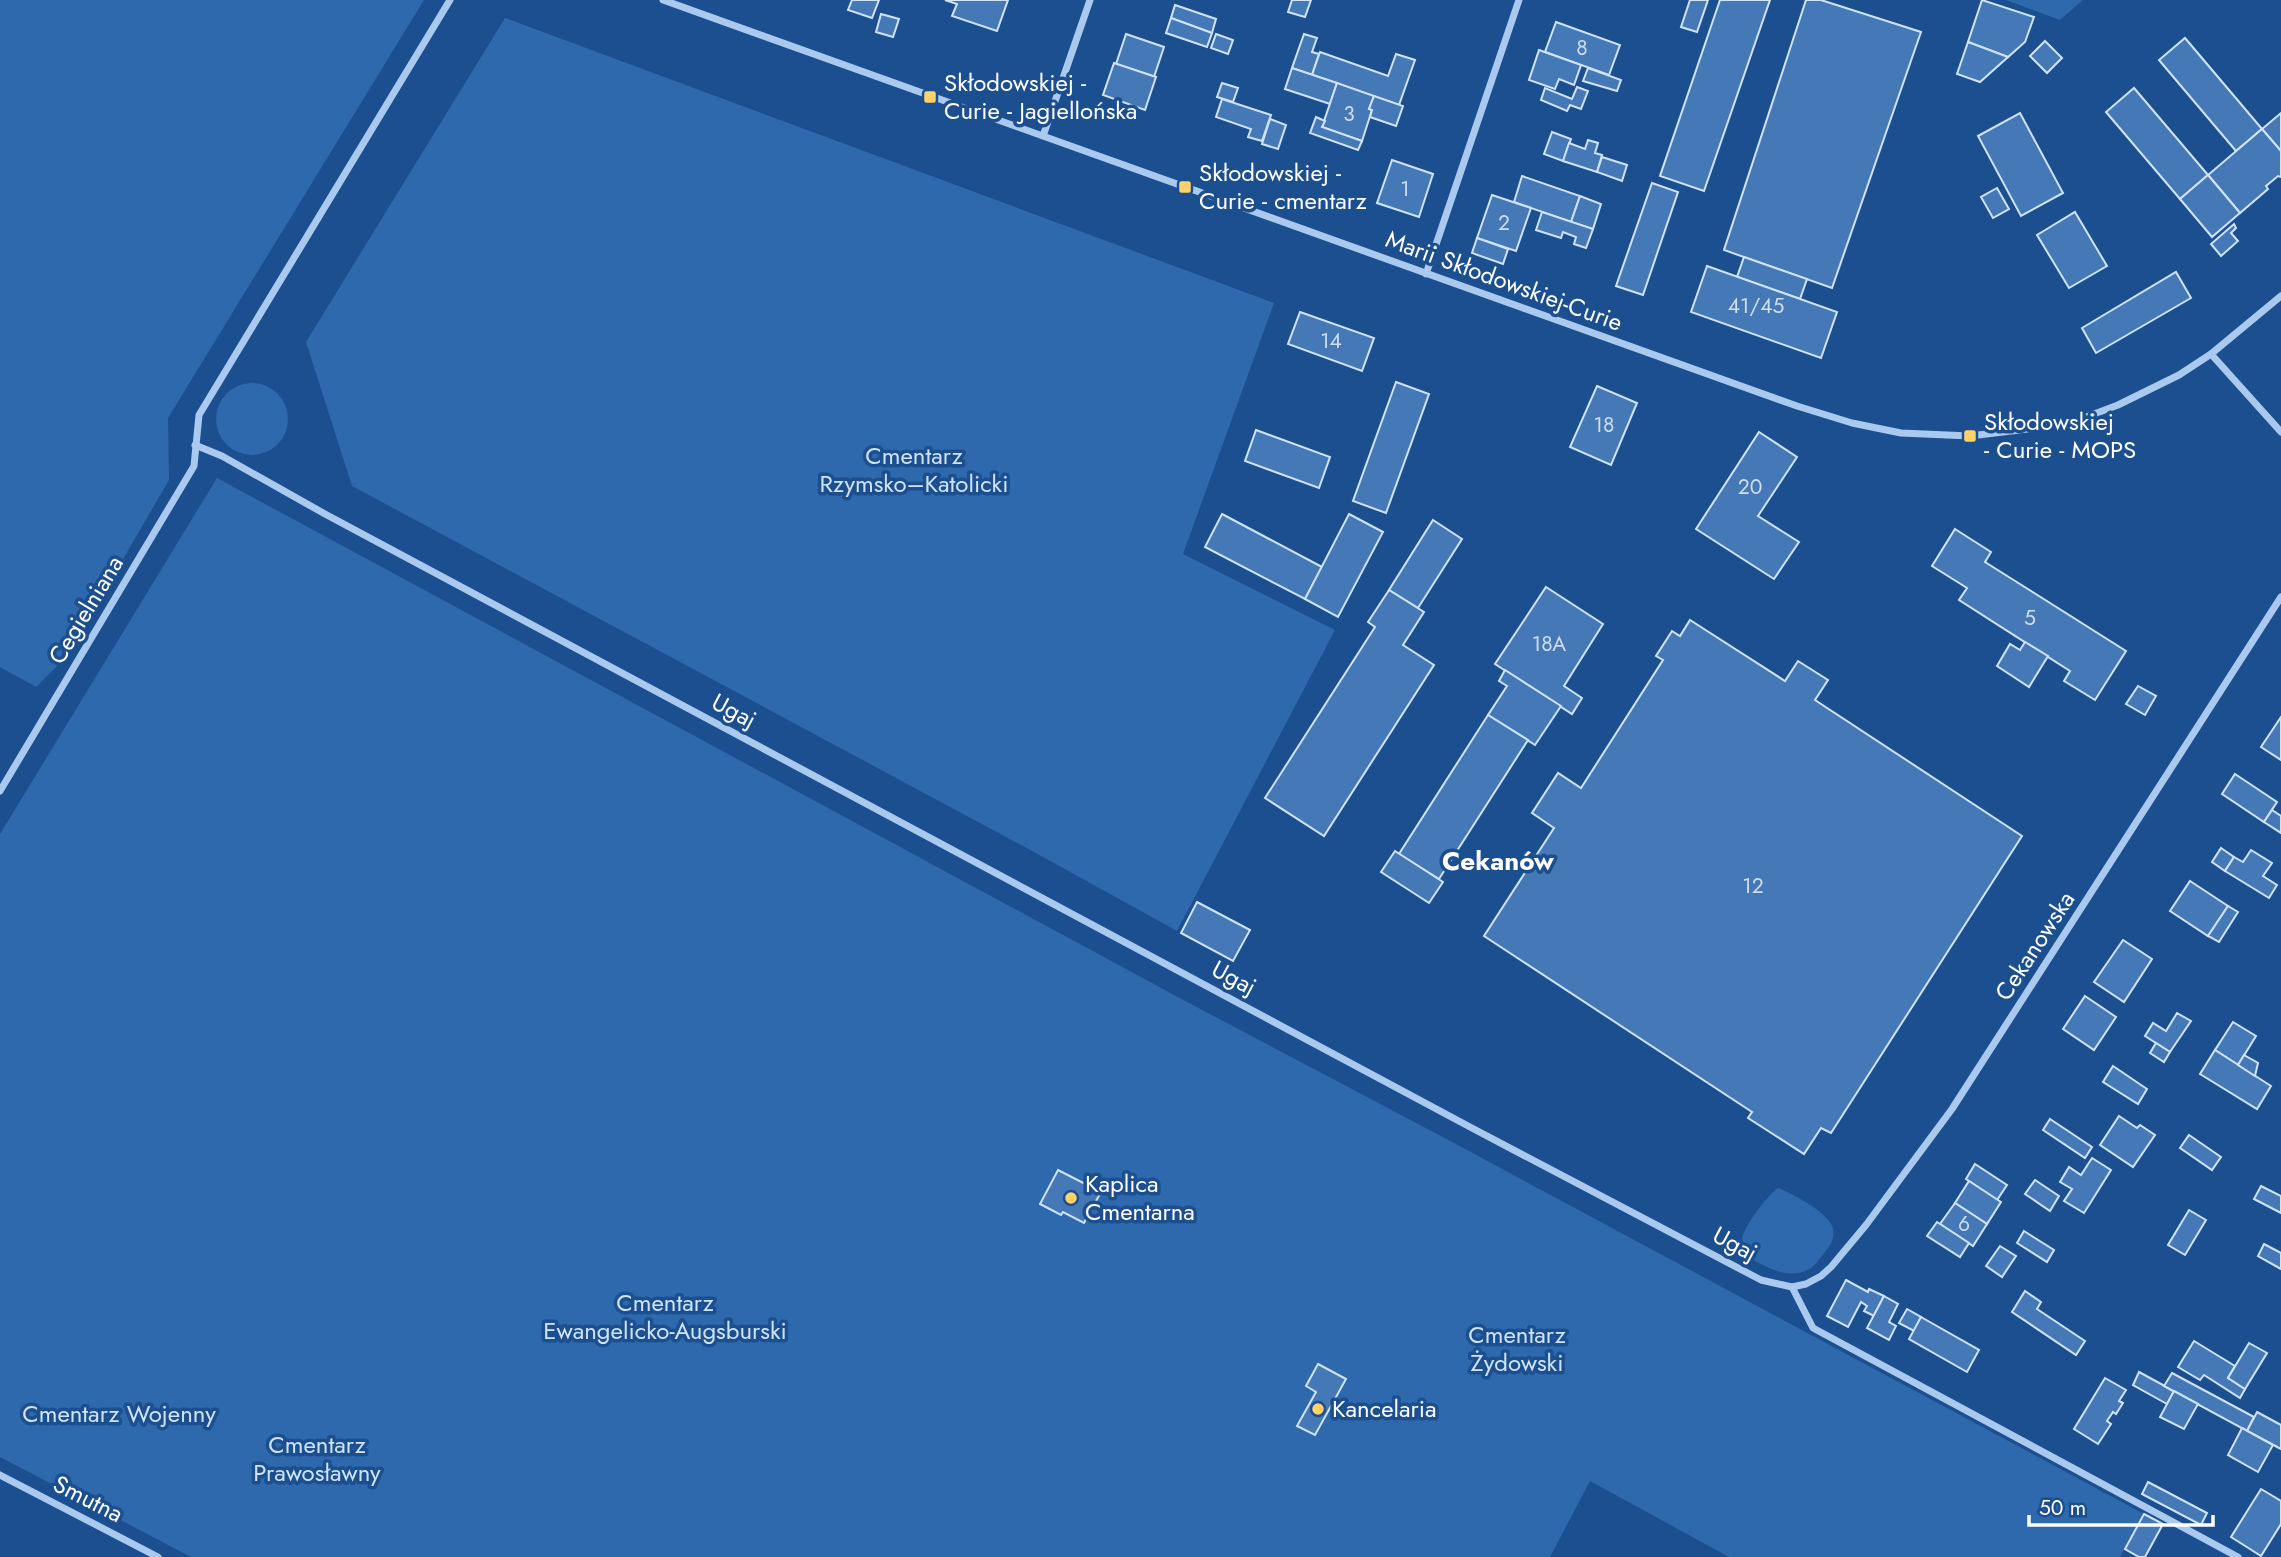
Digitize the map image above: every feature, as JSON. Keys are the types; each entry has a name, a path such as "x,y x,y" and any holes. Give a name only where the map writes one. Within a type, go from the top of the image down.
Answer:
{"street":[{"name":"Cegielniana","path":"0,791 194,466 198,415 450,0"},
{"name":"Marii Skłodowskiej-Curie","path":"663,0 1797,406 1852,423 1901,433 1970,436 2022,431 2081,419 2118,405 2179,375 2211,354 2281,296"},
{"path":"1043,136 1090,0"},
{"path":"1426,274 1519,0"},
{"path":"2211,354 2281,432"},
{"name":"Ugaj","path":"195,445 222,456 1470,1127 1761,1280 1792,1287"},
{"name":"Cekanowska","path":"1792,1287 1806,1284 1831,1267 1952,1110 2281,597"},
{"path":"1792,1287 1813,1328 2238,1557"},
{"name":"Smutna","path":"0,1475 158,1557"}],"green space":[{"path":"0,0 424,0 168,418 169,480 66,657 36,687 0,667"},
{"path":"2006,0 2083,0 2060,20"},
{"name":"Cmentarz Rzymsko–Katolicki","path":"505,18 1274,303 1183,554 1335,630 1177,931 352,486 306,342"},
{"path":"252,383 272,389 282,399 288,419 282,439 272,449 252,455 232,449 222,439 216,419 222,399 232,389"},
{"path":"217,478 1189,1003 2144,1514 2120,1557 1729,1557 1590,1481 1550,1557 191,1557 0,1457 0,834"},
{"path":"1778,1188 1818,1210 1833,1228 1829,1247 1815,1265 1804,1272 1790,1273 1768,1268 1750,1257 1743,1247 1743,1234 1751,1220"}],"building":[{"path":"852,0 879,0 872,18 848,10"},
{"path":"945,0 1008,0 997,31 952,16 957,4"},
{"path":"1292,0 1311,0 1305,17 1288,12"},
{"path":"1690,0 1708,0 1697,32 1681,27"},
{"path":"1720,0 1770,0 1704,191 1660,176"},
{"path":"1806,0 1821,0 1921,32 1832,288 1724,250"},
{"path":"1982,0 2034,17 2025,42 2008,57 1968,42"},
{"path":"1175,5 1216,19 1212,33 1171,18"},
{"path":"881,14 899,19 893,37 876,32"},
{"path":"1171,18 1212,33 1207,47 1166,33"},
{"path":"1556,22 1620,45 1609,75 1545,52"},
{"path":"1126,34 1164,47 1154,77 1116,64"},
{"path":"1216,34 1233,40 1228,54 1211,48"},
{"path":"1304,34 1317,38 1312,52 1319,54 1312,75 1292,68"},
{"path":"2185,38 2262,129 2236,151 2159,60"},
{"path":"2045,41 2062,58 2047,73 2030,56"},
{"path":"1968,42 2008,57 1980,82 1957,74"},
{"path":"1539,50 1581,65 1574,85 1559,79 1555,89 1529,80"},
{"path":"1320,52 1388,76 1396,54 1415,60 1399,105 1312,75"},
{"path":"1114,63 1156,77 1145,110 1103,95"},
{"path":"1292,68 1337,83 1330,104 1285,89"},
{"path":"1588,68 1621,80 1617,91 1583,81"},
{"path":"1222,83 1238,88 1233,102 1217,97"},
{"path":"1337,83 1374,96 1362,141 1322,127"},
{"path":"1577,87 1588,91 1581,109 1570,105 1567,111 1541,100 1545,88 1572,99"},
{"path":"2134,88 2208,175 2180,199 2106,112"},
{"path":"1374,96 1403,106 1396,126 1370,117 1372,110 1369,109"},
{"path":"1222,99 1271,115 1262,141 1248,137 1251,129 1216,117"},
{"path":"2020,113 2063,193 2021,216 1978,136"},
{"path":"2281,113 2281,151 2262,129"},
{"path":"1316,117 1325,121 1322,127 1362,141 1358,150 1310,133"},
{"path":"1270,119 1286,125 1278,149 1262,144"},
{"path":"2262,129 2281,151 2281,177 2278,176 2266,186 2268,189 2240,213 2208,175"},
{"path":"1552,132 1571,139 1563,161 1544,154"},
{"path":"1588,140 1598,143 1595,153 1602,155 1597,172 1563,161 1569,143 1585,149"},
{"path":"1602,157 1627,165 1622,181 1597,172"},
{"path":"1392,160 1433,174 1419,217 1377,203"},
{"path":"2208,175 2240,213 2212,237 2180,199"},
{"path":"1522,176 1580,196 1571,222 1514,202"},
{"path":"1652,183 1678,192 1643,295 1616,286"},
{"path":"1997,188 2009,209 1993,218 1981,197"},
{"path":"1492,195 1531,208 1516,251 1477,238"},
{"path":"1580,196 1601,204 1593,229 1571,222"},
{"path":"1542,212 1593,229 1586,248 1574,244 1576,237 1563,232 1561,238 1536,230"},
{"path":"2075,212 2107,266 2069,288 2037,235"},
{"path":"2234,224 2236,228 2231,233 2238,241 2221,256 2211,244"},
{"path":"1477,238 1508,249 1503,264 1472,253"},
{"path":"1744,257 1807,279 1800,299 1737,277"},
{"path":"1707,266 1837,312 1821,358 1691,312"},
{"path":"2176,272 2191,298 2096,353 2082,328"},
{"path":"1300,312 1374,338 1362,371 1288,344"},
{"path":"1396,382 1429,394 1386,513 1353,501"},
{"path":"1597,386 1637,403 1611,465 1570,447"},
{"path":"1256,430 1330,457 1319,488 1245,461"},
{"path":"1759,432 1797,457 1758,516 1799,542 1774,579 1696,529"},
{"path":"1222,514 1322,567 1305,599 1205,547"},
{"path":"1349,514 1383,532 1338,617 1305,599"},
{"path":"1433,520 1462,539 1418,608 1389,590"},
{"path":"1955,529 1991,552 1985,562 2126,651 2095,700 2064,681 2070,671 1959,600 1967,588 1932,566"},
{"path":"1546,587 1603,624 1564,686 1582,698 1572,714 1495,664"},
{"path":"1389,590 1424,612 1403,645 1434,665 1324,836 1265,798 1375,627 1368,622"},
{"path":"1690,620 1785,681 1798,661 1828,680 1815,700 2022,836 1831,1133 1821,1128 1804,1154 1748,1118 1752,1112 1484,936 1554,828 1532,813 1558,773 1581,788 1663,660 1656,656 1672,631 1680,636"},
{"path":"2025,642 2048,656 2029,687 1997,666 2010,644 2020,650"},
{"path":"1505,670 1561,706 1535,745 1488,715 1507,686 1499,681"},
{"path":"2138,686 2156,696 2145,715 2126,704"},
{"path":"1488,715 1528,740 1439,879 1399,854"},
{"path":"2281,717 2281,760 2261,747"},
{"path":"2235,774 2277,802 2264,822 2222,794"},
{"path":"2272,810 2281,816 2281,833 2264,822"},
{"path":"2221,848 2234,857 2225,871 2212,862"},
{"path":"2251,850 2272,863 2263,876 2277,885 2269,898 2225,871 2234,857 2243,862"},
{"path":"1395,851 1443,882 1429,903 1381,872"},
{"path":"2190,881 2228,906 2208,936 2170,911"},
{"path":"1197,902 1250,930 1233,961 1181,933"},
{"path":"2228,906 2238,912 2219,942 2208,936"},
{"path":"2123,940 2152,959 2124,1002 2094,982"},
{"path":"2085,996 2116,1017 2094,1050 2063,1029"},
{"path":"2177,1013 2191,1021 2170,1052 2145,1036 2153,1023 2166,1031"},
{"path":"2233,1022 2256,1036 2238,1065 2215,1050"},
{"path":"2156,1043 2170,1052 2164,1062 2150,1053"},
{"path":"2215,1050 2271,1086 2257,1109 2200,1074"},
{"path":"2244,1055 2258,1063 2255,1076 2238,1065"},
{"path":"2113,1066 2147,1089 2138,1104 2103,1082"},
{"path":"2119,1116 2137,1128 2140,1125 2155,1135 2133,1167 2100,1145"},
{"path":"2050,1119 2092,1147 2085,1158 2043,1130"},
{"path":"2189,1135 2221,1157 2212,1170 2180,1148"},
{"path":"2092,1158 2111,1170 2084,1213 2064,1201 2072,1189 2060,1182 2069,1167 2081,1175"},
{"path":"1975,1164 2007,1185 1997,1200 1966,1179"},
{"name":"Kaplica Cmentarna","path":"1058,1170 1101,1192 1084,1223 1040,1204"},
{"path":"2035,1180 2059,1196 2050,1211 2025,1194"},
{"path":"1969,1181 2001,1202 1987,1224 1955,1203"},
{"path":"2261,1186 2281,1196 2281,1213 2254,1199"},
{"path":"1955,1203 1987,1224 1973,1246 1940,1224"},
{"path":"2189,1210 2206,1220 2185,1255 2168,1245"},
{"path":"1937,1222 1969,1243 1960,1257 1927,1236"},
{"path":"2024,1231 2054,1250 2047,1262 2017,1243"},
{"path":"2264,1244 2281,1253 2281,1269 2258,1256"},
{"path":"2000,1246 2016,1256 2002,1277 1986,1266"},
{"path":"1846,1280 1868,1292 1869,1289 1884,1296 1874,1316 1864,1311 1867,1306 1861,1302 1848,1327 1827,1316"},
{"path":"2025,1291 2041,1302 2037,1309 2085,1341 2076,1355 2012,1312"},
{"path":"1884,1296 1898,1304 1889,1322 1896,1326 1889,1340 1867,1328"},
{"path":"1907,1309 1921,1317 1914,1331 1899,1323"},
{"path":"1921,1317 1979,1350 1967,1372 1909,1339"},
{"path":"2194,1341 2235,1366 2228,1378 2245,1389 2240,1398 2204,1375 2200,1380 2178,1367"},
{"path":"2249,1343 2267,1353 2245,1389 2228,1378"},
{"name":"Kancelaria","path":"1318,1364 1346,1379 1315,1435 1297,1426 1316,1392 1306,1386"},
{"path":"2139,1372 2174,1391 2167,1404 2133,1385"},
{"path":"2172,1373 2254,1417 2247,1431 2164,1386"},
{"path":"2105,1378 2126,1390 2119,1401 2123,1403 2107,1421 2111,1424 2098,1444 2074,1429"},
{"path":"2174,1391 2198,1404 2184,1429 2160,1417"},
{"path":"2257,1412 2281,1425 2281,1449 2247,1431"},
{"path":"2242,1428 2273,1445 2258,1472 2228,1455"},
{"path":"2148,1482 2207,1513 2201,1525 2142,1494"},
{"path":"2261,1489 2281,1501 2281,1524 2261,1556 2231,1537"},
{"path":"2144,1514 2163,1524 2145,1557 2139,1557 2125,1549"}],"place":[{"name":"Skłodowskiej - Curie - Jagiellońska","path":"930,97"},
{"name":"Skłodowskiej - Curie - cmentarz","path":"1185,187"},
{"name":"Skłodowskiej - Curie - MOPS","path":"1970,436"},
{"name":"Kaplica Cmentarna","path":"1071,1198"},
{"name":"Kancelaria","path":"1318,1409"}],"district":[{"name":"Cekanów","path":"1498,861"}],"park label":[{"name":"Cmentarz Ewangelicko-Augsburski","path":"665,1317"},
{"name":"Cmentarz Żydowski","path":"1517,1349"},
{"name":"Cmentarz Wojenny","path":"119,1414"},
{"name":"Cmentarz Prawosławny","path":"317,1459"}]}
